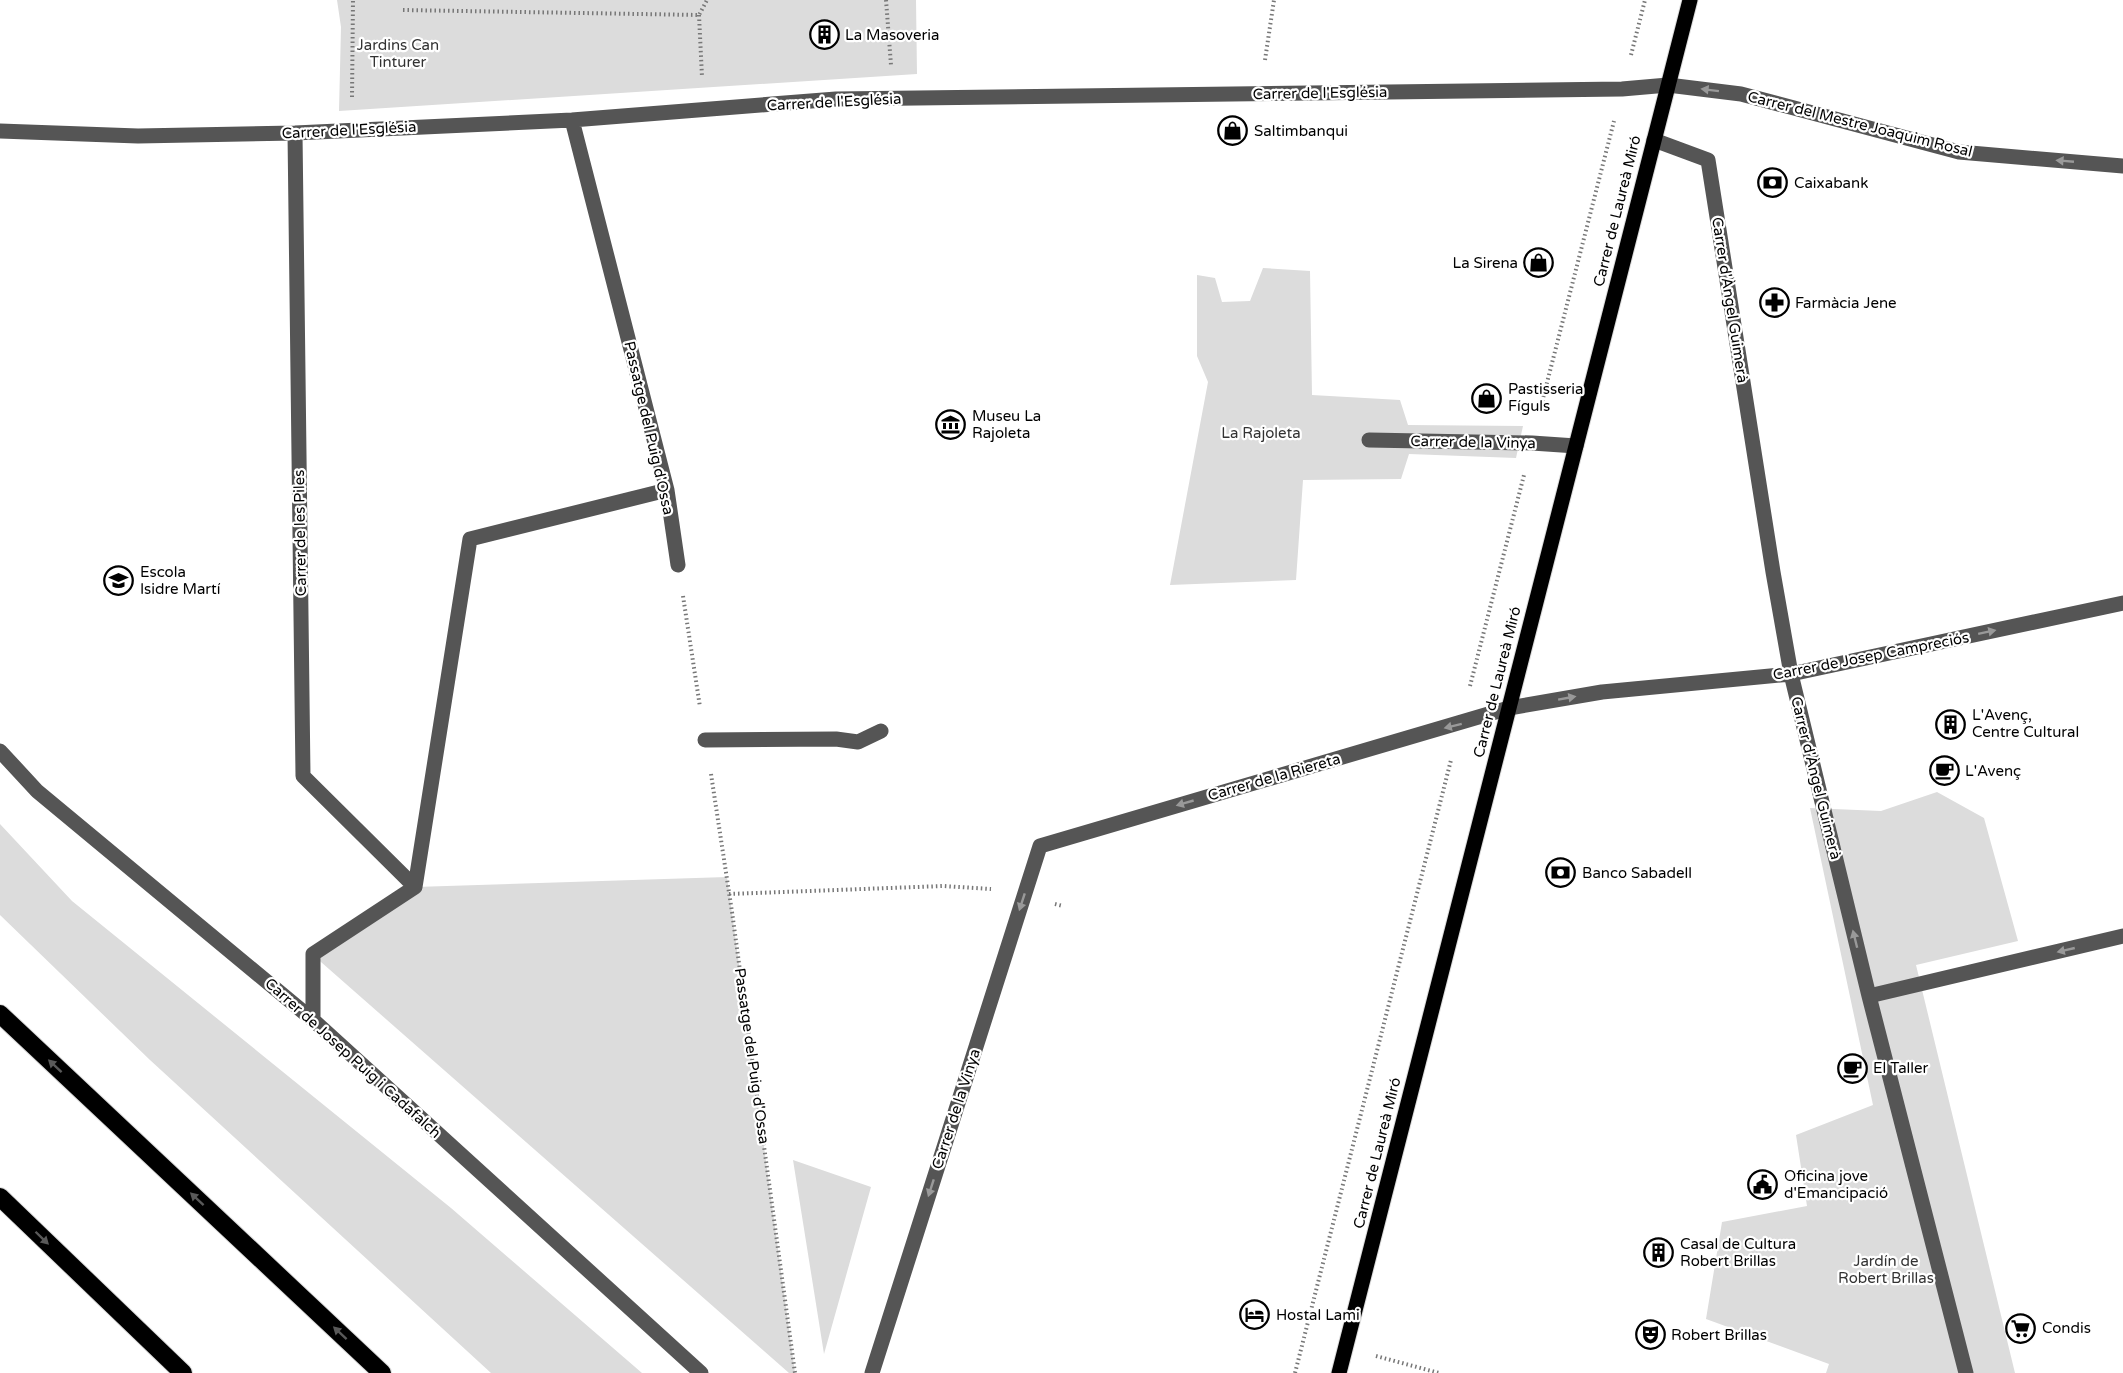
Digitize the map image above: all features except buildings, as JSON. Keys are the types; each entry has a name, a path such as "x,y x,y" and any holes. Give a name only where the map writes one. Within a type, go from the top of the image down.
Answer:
{"highway":[{"path":"0,1014 382,1373"},
{"path":"0,1197 183,1373"}],"main road":[{"name":"Carrer de Laureà Miró","path":"1339,1373 1690,0"}],"street":[{"name":"Carrer de l'Església","path":"0,131 138,136 295,133 572,120 836,99 1622,89 1668,85"},
{"name":"Carrer del Mestre Joaquim Rosal","path":"1668,85 1741,94 1959,152 2123,166"},
{"name":"Passatge del Puig d'Ossa","path":"572,120 667,490 678,565"},
{"name":"Carrer de les Piles","path":"295,133 303,776 415,887"},
{"name":"Carrer d'Àngel Guimerà","path":"1653,140 1708,160 1791,674 1869,996 1966,1373"},
{"name":"Carrer de la Vinya","path":"1369,440 1576,446"},
{"path":"313,1020 313,954 415,887 470,539 667,490"},
{"name":"Carrer de Josep Campreciós","path":"1509,708 1602,692 1791,674 2123,603"},
{"name":"Carrer de la Riereta","path":"1040,846 1509,708"},
{"path":"705,740 836,739 858,742 881,731"},
{"name":"Carrer de Josep Puig i Cadafalch","path":"0,751 38,791 313,1020 701,1373"},
{"name":"Carrer de la Vinya","path":"872,1373 1040,846"},
{"path":"1869,996 2123,936"}],"path":[{"path":"352,99 353,0"},
{"path":"702,110 699,15 706,0"},
{"path":"886,0 891,75 890,99"},
{"path":"1259,93 1274,0"},
{"path":"403,10 699,15"},
{"name":"Passatge del Puig d'Ossa","path":"678,565 729,894 795,1373"},
{"path":"729,894 944,886 984,888"},
{"path":"1346,1347 1439,1373"}],"green space":[{"name":"Jardins Can Tinturer","path":"337,0 916,0 917,74 339,111 341,27"},
{"name":"La Rajoleta","path":"1263,268 1310,271 1312,395 1400,400 1408,425 1523,426 1516,458 1409,454 1401,479 1303,480 1296,580 1170,585 1208,382 1197,356 1197,275 1215,278 1222,302 1250,301"},
{"name":"Jardín de Robert Brillas","path":"1937,792 1984,818 2018,941 1916,965 2015,1373 1826,1373 1829,1364 1706,1319 1722,1222 1807,1206 1796,1135 1873,1105 1810,808 1881,811"},
{"path":"0,824 72,901 451,1208 642,1373 491,1373 150,1060 0,915"},
{"path":"727,877 795,1373 789,1373 313,955 415,887"},
{"path":"793,1160 871,1187 824,1354"}],"place":[{"name":"La Masoveria","path":"824,35"},
{"name":"Saltimbanqui","path":"1233,131"},
{"name":"Caixabank","path":"1773,183"},
{"name":"La Sirena","path":"1539,263"},
{"name":"Farmàcia Jene","path":"1774,303"},
{"name":"Pastisseria Fíguls","path":"1487,398"},
{"name":"Museu La Rajoleta","path":"951,425"},
{"name":"Escola Isidre Martí","path":"119,581"},
{"name":"L'Avenç, Centre Cultural","path":"1951,724"},
{"name":"L'Avenç","path":"1944,771"},
{"name":"Banco Sabadell","path":"1561,873"},
{"name":"El Taller","path":"1852,1068"},
{"name":"Oficina jove d'Emancipació","path":"1763,1185"},
{"name":"Casal de Cultura Robert Brillas","path":"1659,1253"},
{"name":"Hostal Lami","path":"1255,1315"},
{"name":"Condis","path":"2021,1328"},
{"name":"Robert Brillas","path":"1650,1335"}]}
